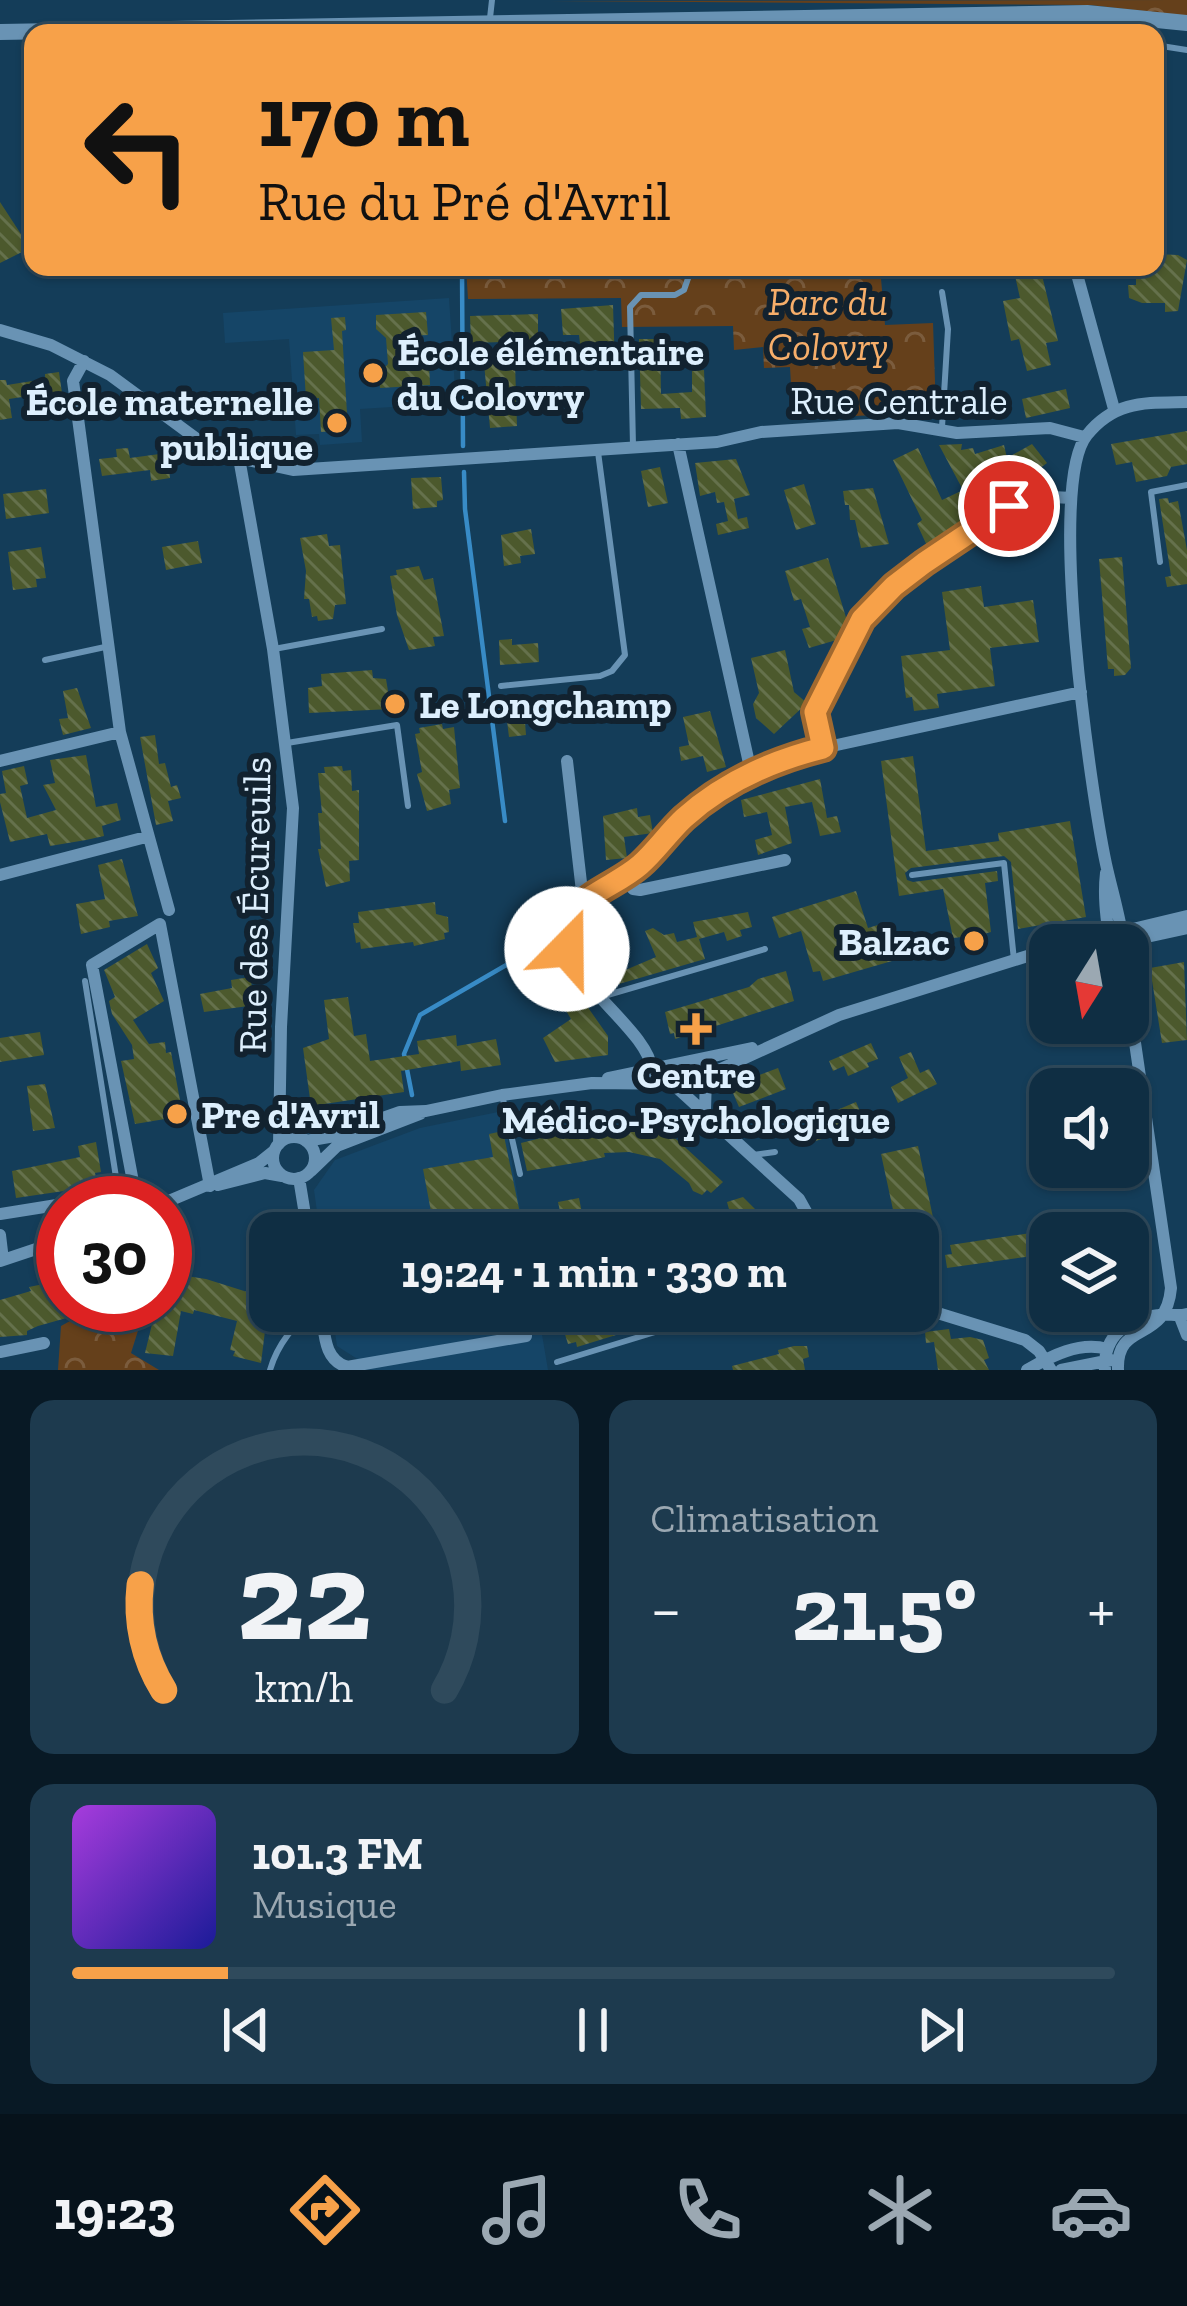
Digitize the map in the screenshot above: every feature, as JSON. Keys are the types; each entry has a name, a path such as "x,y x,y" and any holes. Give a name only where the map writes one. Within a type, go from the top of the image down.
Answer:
{"main road":[{"path":"652,24 993,14 1114,14 1187,23"},
{"path":"443,24 514,24"}],"street":[{"path":"993,14 1000,24"},
{"path":"1077,276 1114,409"},
{"name":"Rue Centrale","path":"0,330 84,361 132,389 190,436 246,459 293,470 717,442 769,431 851,426 1050,428 1084,437"},
{"path":"84,361 73,381 120,732 169,910"},
{"path":"1114,924 1104,890 1106,866 1070,574 1074,461 1084,437 1114,409 1133,403 1187,402"},
{"path":"678,444 752,772"},
{"name":"Rue des Écureuils","path":"246,459 287,742 293,830 276,1147"},
{"path":"823,748 815,712 862,619 877,603 924,563 1011,505 1035,496 1071,498"},
{"path":"644,1075 640,1046 567,949 569,919 583,900 623,878 710,798 752,772 823,748 1082,692"},
{"path":"0,761 120,732"},
{"path":"567,760 583,900"},
{"path":"0,875 146,837"},
{"path":"623,878 640,890 785,860"},
{"path":"1149,929 1187,916"},
{"path":"132,1176 92,965 160,924 210,1186"},
{"path":"1149,934 1187,928"},
{"path":"674,1085 706,1077 839,1015 1029,958"},
{"path":"1016,963 1029,962"},
{"path":"1111,1365 1126,1339 1157,1325 1179,1289 1135,1044"},
{"path":"192,1193 259,1163 290,1138 328,1137 400,1112 644,1075 765,1046"},
{"path":"696,1062 706,1077 705,1110"},
{"path":"673,1066 674,1085"},
{"path":"644,1075 674,1085 705,1110 799,1199 806,1212"},
{"name":"Rue des Écureuils","path":"281,1099 305,1140"},
{"path":"210,1186 265,1173 305,1174 337,1147 426,1111"},
{"path":"305,1140 314,1153 305,1174 307,1212"},
{"path":"276,1147 274,1163 282,1175"},
{"path":"0,1214 36,1209"},
{"path":"0,1235 1,1261 36,1249"},
{"path":"939,1313 1025,1340 1048,1365"},
{"path":"1111,1365 1106,1347 1114,1333 1165,1313 1184,1316 1187,1335"},
{"path":"326,1332 331,1356 351,1369 526,1336"},
{"path":"0,1352 44,1343"},
{"path":"1027,1370 1048,1365 1070,1349 1106,1347"},
{"path":"1060,1370 1076,1364 1111,1365"}],"lane":[{"path":"490,22 492,0"},
{"path":"632,446 630,307 641,295 675,296 684,290 689,276"},
{"path":"941,430 948,329 942,292"},
{"path":"501,686 600,676 612,671 625,655 598,448"},
{"path":"1160,562 1151,492 1187,485"},
{"path":"273,649 382,629"},
{"path":"44,660 108,646"},
{"path":"287,742 397,725 408,806"},
{"path":"912,875 1004,863 1016,963"},
{"path":"600,997 765,949"},
{"path":"85,981 116,1176"},
{"path":"502,1095 520,1174"},
{"path":"753,1155 775,1152"},
{"path":"270,1370 293,1332"},
{"path":"557,1362 655,1332"}],"shaded area":[{"name":"École élémentaire du Colovry","path":"449,298 456,403 360,409 362,442 320,445 319,434 296,435 289,339 225,343 223,313"},
{"path":"503,1111 520,1212 317,1212 314,1190 335,1160 420,1128"},
{"path":"335,1332 542,1332 548,1370 360,1370 359,1360 337,1346"}],"green space":[{"path":"1187,0 1187,16 1090,5 550,1"},
{"name":"Parc du Colovry","path":"467,276 881,276 885,325 933,323 936,412 793,419 790,367 764,368 763,347 734,350 733,326 622,327 621,298 468,299"},
{"path":"61,1332 138,1332 131,1353 159,1370 58,1370"}],"building":[{"path":"0,202 24,239 24,251 0,263"},
{"path":"1164,254 1187,260 1178,311 1165,312 1165,303 1129,298 1128,285 1136,285 1136,276 1164,276"},
{"path":"1015,276 1042,276 1058,341 1046,343 1051,365 1027,371 1019,339 1011,341 1003,301 1020,298"},
{"path":"613,305 615,367 583,368 579,335 563,335 561,309"},
{"path":"426,312 428,335 409,336 410,363 429,362 430,385 380,388 379,373 388,364 386,338 376,329 376,315"},
{"path":"538,314 538,341 471,343 470,316"},
{"path":"345,317 348,430 321,432 319,398 306,399 303,352 334,350 331,318"},
{"path":"639,339 660,339 661,394 692,392 692,371 704,370 706,417 681,419 680,408 641,409"},
{"path":"484,363 515,363 517,426 490,428"},
{"path":"59,372 63,400 43,402 42,394 9,399 12,418 0,420 0,380 7,385"},
{"path":"1066,389 1070,408 1026,418 1022,399"},
{"path":"1187,431 1187,464 1171,467 1167,476 1136,482 1132,462 1116,465 1111,444"},
{"path":"962,444 961,450 973,448 975,454 1004,445 1007,458 1032,444 1047,463 1015,487 1011,480 986,487 995,503 939,536 928,548 917,524 922,520 893,460 918,448 942,500 963,490 939,445"},
{"path":"128,448 130,458 167,453 170,478 151,481 150,470 102,476 99,459 117,457 116,449"},
{"path":"736,459 750,495 734,499 738,519 747,517 749,528 718,535 716,524 728,521 724,502 717,503 715,492 700,496 695,463"},
{"path":"660,467 668,503 648,507 641,471"},
{"path":"441,477 443,500 437,501 437,507 413,509 411,478"},
{"path":"804,484 816,524 796,530 784,490"},
{"path":"873,488 889,544 861,548 843,491"},
{"path":"46,489 49,513 6,519 3,494"},
{"path":"1168,498 1169,503 1178,501 1187,550 1187,584 1167,587 1165,577 1171,576 1159,499"},
{"path":"531,529 535,554 504,566 501,535"},
{"path":"327,534 329,546 340,545 346,604 335,605 333,619 318,621 317,616 312,617 309,599 304,599 306,571 300,538"},
{"path":"198,541 202,563 166,570 162,547"},
{"path":"41,547 46,578 36,579 37,587 13,590 8,552"},
{"path":"1122,557 1131,668 1125,675 1114,676 1114,669 1108,669 1099,559"},
{"path":"828,558 848,624 840,639 809,648 802,629 810,627 801,599 794,601 785,571"},
{"path":"419,566 424,580 433,578 444,636 433,637 435,646 409,650 390,576 397,575 396,570"},
{"path":"981,586 984,607 1033,600 1039,642 990,648 995,686 937,694 939,708 914,711 912,697 906,698 901,656 950,650 942,592"},
{"path":"512,639 512,645 538,643 539,662 500,665 499,640"},
{"path":"785,650 794,692 807,703 774,734 756,718 753,704 759,693 751,658"},
{"path":"372,670 373,678 386,679 391,709 309,713 308,688 322,686 321,674"},
{"path":"77,688 91,728 63,735 59,719 68,718 63,691"},
{"path":"532,701 534,720 525,722 526,735 509,737 505,705"},
{"path":"710,711 726,767 707,772 703,756 681,761 679,747 689,745 683,717"},
{"path":"442,724 443,729 454,727 460,788 449,790 451,804 427,811 417,774 422,772 415,734 420,733 419,728"},
{"path":"155,735 159,764 165,763 171,787 177,785 181,798 168,801 173,821 156,825 140,737"},
{"path":"86,755 96,807 117,803 121,820 102,826 104,836 86,840 50,846 47,834 10,842 0,802 0,794 6,793 2,771 24,766 28,784 20,786 27,818 56,810 43,785 55,783 50,760"},
{"path":"913,756 926,851 999,841 998,833 1070,821 1086,917 1018,929 1011,862 1004,856 911,868 905,873 913,882 997,871 998,881 985,883 991,932 984,934 986,945 964,949 962,937 953,938 943,889 899,896 881,761"},
{"path":"342,766 343,771 351,770 352,791 359,790 359,860 349,861 350,881 326,887 318,849 318,813 322,813 318,773 325,773 324,767"},
{"path":"820,779 827,818 837,816 841,832 820,836 812,802 785,807 792,843 758,855 755,840 772,835 767,812 744,817 741,800"},
{"path":"637,808 638,817 650,815 653,833 624,837 627,858 606,860 603,816"},
{"path":"122,859 138,916 109,921 110,927 81,934 76,904 105,899 98,865"},
{"path":"856,891 868,928 881,924 892,961 823,981 820,971 813,972 801,931 779,938 772,917"},
{"path":"435,902 436,914 448,917 445,939 361,949 360,942 356,943 353,923 359,923 358,912"},
{"path":"748,912 752,927 740,930 742,936 727,941 724,932 699,939 705,959 619,984 616,974 656,957 645,931 674,933 677,942 697,937 693,922"},
{"path":"147,944 158,968 151,973 164,1001 133,1020 149,1044 165,1042 166,1053 171,1052 183,1116 135,1124 121,1061 134,1059 132,1045 112,1014 109,1001 115,997 104,970"},
{"path":"1184,962 1187,1040 1162,1043 1150,968"},
{"path":"786,971 794,1001 675,1039 670,1034 665,1012"},
{"path":"250,977 256,1005 204,1012 200,994 232,988 231,980"},
{"path":"348,997 354,1036 366,1034 370,1061 419,1054 417,1041 456,1035 457,1046 496,1039 501,1065 461,1071 460,1061 401,1071 404,1092 311,1106 303,1048 329,1039 324,1000"},
{"path":"582,999 608,1036 608,1055 555,1062 543,1038 571,1019 565,1009"},
{"path":"40,1032 44,1055 0,1062 0,1038"},
{"path":"871,1043 878,1059 867,1063 869,1067 848,1076 844,1066 833,1071 829,1061"},
{"path":"911,1052 920,1073 929,1069 937,1084 898,1103 891,1087 908,1078 899,1057"},
{"path":"778,1068 786,1089 739,1107 730,1086"},
{"path":"45,1084 55,1128 33,1131 27,1086"},
{"path":"856,1102 863,1118 841,1133 806,1144 799,1129 822,1117 819,1109 826,1106 830,1113"},
{"path":"601,1123 608,1128 645,1128 676,1139 723,1182 702,1195 660,1159 629,1152 527,1171 521,1143"},
{"path":"503,1131 520,1212 431,1212 423,1169 493,1157 489,1134"},
{"path":"96,1142 101,1172 96,1176 36,1176 36,1195 16,1198 12,1171 80,1157 78,1146"},
{"path":"918,1146 932,1212 893,1212 881,1154"},
{"path":"743,1197 758,1212 730,1212 727,1202"},
{"path":"579,1198 582,1212 560,1212 558,1202"},
{"path":"1029,1233 1029,1257 947,1268 945,1255 952,1254 950,1245"},
{"path":"192,1277 249,1293 249,1332 265,1332 261,1363 233,1356 235,1351 230,1350 237,1321 194,1310 193,1314"},
{"path":"36,1286 36,1327 27,1335 0,1337 0,1300 31,1291 29,1287"},
{"path":"949,1329 951,1339 983,1340 989,1370 938,1370 934,1342 926,1343 925,1332"},
{"path":"150,1332 177,1332 173,1356 145,1353"},
{"path":"564,1332 626,1332 577,1347 576,1342 568,1344"},
{"path":"807,1346 805,1370 733,1370 732,1366"}],"waterway":[{"path":"462,276 463,446"},
{"path":"464,472 505,821"},
{"path":"412,1095 404,1054 420,1015 508,964"}],"place":[{"name":"École élémentaire du Colovry","path":"373,373"},
{"name":"École maternelle publique","path":"337,423"},
{"name":"Le Longchamp","path":"395,704"},
{"name":"Balzac","path":"974,941"},
{"name":"Centre Médico-Psychologique","path":"696,1029"},
{"name":"Pre d'Avril","path":"177,1114"}],"route":[{"path":"567,949 574,910 638,866 683,819 732,782 823,748 815,712 862,619 894,586 1009,506"}]}
